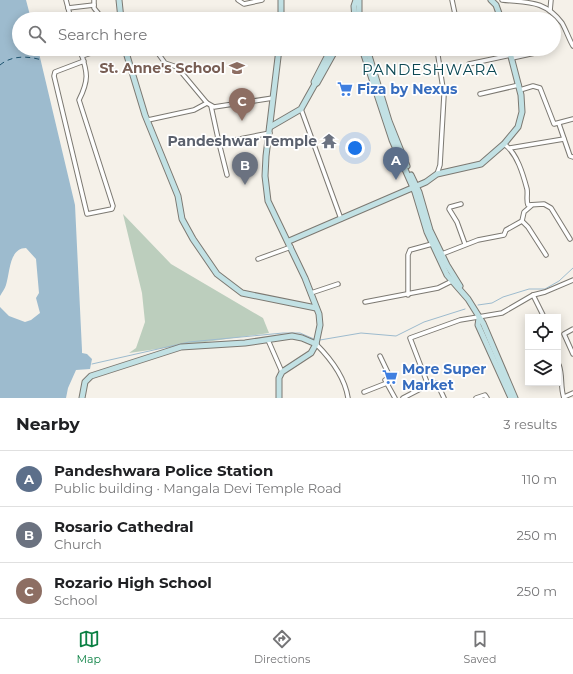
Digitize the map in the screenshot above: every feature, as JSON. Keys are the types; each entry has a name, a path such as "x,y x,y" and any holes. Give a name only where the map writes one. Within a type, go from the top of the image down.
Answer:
{"street":[{"path":"66,0 69,12"},
{"path":"94,0 94,5 98,12"},
{"path":"119,0 120,12"},
{"path":"238,0 244,4 262,0"},
{"path":"281,0 281,12"},
{"path":"357,0 357,12"},
{"path":"452,0 455,12"},
{"path":"491,0 496,5 498,12"},
{"path":"502,0 540,4 550,11 551,0"},
{"path":"68,8 94,5"},
{"path":"561,23 573,46"},
{"path":"82,56 84,61 87,81 79,100 113,206 112,209 87,214 54,76 55,72 84,61"},
{"path":"127,56 148,120 178,196 182,219 193,239 217,274 242,293 316,308"},
{"path":"160,56 166,63 177,67 210,106 227,175"},
{"path":"278,56 265,176 268,201 289,241 316,308 320,314 320,325 316,344 311,353 303,360 282,372 278,384 279,398"},
{"path":"315,84 314,82 327,56"},
{"path":"270,127 301,109 332,56"},
{"path":"368,56 390,133 414,186 439,255 452,281 460,287"},
{"path":"437,174 440,165 444,95 438,56"},
{"path":"469,64 503,56"},
{"path":"289,241 426,182 437,174 481,164 504,144 518,127 522,112 519,87 511,56"},
{"path":"480,94 533,86 540,88 554,124 560,124 573,119"},
{"path":"210,106 221,107 274,98"},
{"path":"148,120 194,110 207,103"},
{"path":"301,109 341,219"},
{"path":"272,115 281,120"},
{"path":"560,124 570,156 573,157"},
{"path":"219,143 270,133"},
{"path":"510,148 564,139"},
{"path":"504,144 510,148 517,158 527,190 527,203 531,206"},
{"path":"414,186 422,221 432,244 472,304 516,398"},
{"path":"461,204 450,207 449,209 457,222 465,244"},
{"path":"546,255 528,227 522,221 522,215 531,206 544,204 551,208 570,239"},
{"path":"439,255 465,244 503,236 506,230 522,221"},
{"path":"408,295 408,255 410,250 432,244"},
{"path":"258,259 291,247"},
{"path":"365,302 408,295 438,288 452,281"},
{"path":"428,385 410,338 460,320 502,313 533,294 545,292 572,282"},
{"path":"311,294 338,284"},
{"path":"533,294 543,314"},
{"path":"479,318 478,325 511,398"},
{"path":"573,329 564,334 573,354"},
{"path":"82,398 85,382 91,376 139,359 181,347 268,340 292,336 302,338 316,344 325,353 339,375 347,391 348,398"},
{"path":"268,340 282,372"},
{"path":"380,356 390,377 385,380 395,398"},
{"path":"561,370 564,398 573,394"},
{"path":"364,392 387,383"},
{"path":"403,398 428,385 437,383 444,398"},
{"path":"476,398 485,395 486,398"}],"green space":[{"path":"123,214 171,264 263,318 269,333 129,353 136,348 145,322 142,293"}],"water":[{"path":"0,0 26,0 29,12 12,12 12,56 40,56 75,205 82,353 87,354 92,359 90,369 76,370 68,388 66,398 0,398 0,307 9,316 25,322 31,320 40,313 36,298 39,293 36,259 26,248 20,249 13,257 6,286 0,296"}],"waterway":[{"path":"478,305 492,303 503,297 529,289 545,289 559,281 573,268"},
{"path":"320,340 361,333 396,336 424,322 465,309"},
{"path":"92,364 189,342 283,333 300,333 314,339"}],"ferry route":[{"path":"0,65 10,59 20,57 42,60"}],"place":[{"name":"St. Anne's School","path":"237,68"},
{"name":"Fiza by Nexus","path":"345,89"},
{"name":"Rozario High School","path":"242,121"},
{"name":"Pandeshwar Temple","path":"329,141"},
{"name":"Pandeshwara Police Station","path":"396,180"},
{"name":"Rosario Cathedral","path":"245,185"},
{"name":"More Super Market","path":"390,377"}],"district":[{"name":"PANDESHWARA","path":"430,69"}]}
